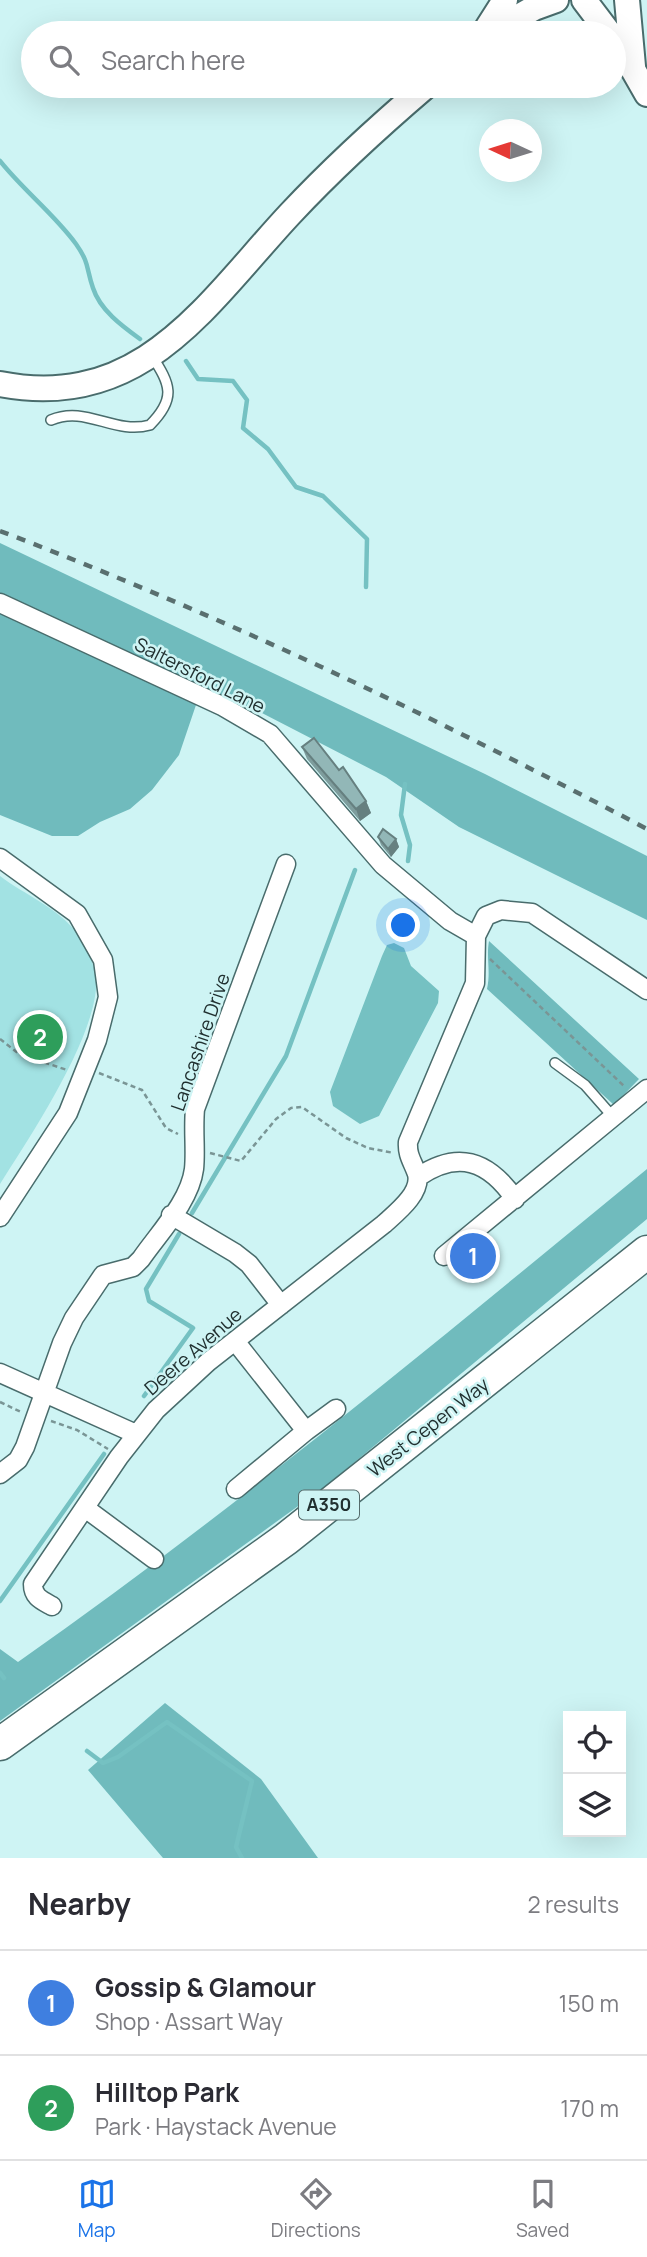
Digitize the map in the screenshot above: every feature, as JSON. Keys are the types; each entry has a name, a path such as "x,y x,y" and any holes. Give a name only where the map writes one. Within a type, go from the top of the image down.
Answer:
{"highway":[{"name":"West Cepen Way","path":"0,1744 286,1539 647,1252"}],"main road":[{"path":"492,21 505,0"},
{"path":"511,21 556,0"},
{"path":"584,0 600,21"},
{"path":"627,0 633,66"},
{"path":"626,56 647,94"},
{"path":"0,384 36,389 77,386 152,356 209,308 345,155 412,98"}],"street":[{"name":"Saltersford Lane","path":"0,603 222,706 270,734 383,865 476,942"},
{"path":"0,858 77,914 103,960 108,997 85,1072 68,1113 0,1217"},
{"name":"Lancashire Drive","path":"0,1475 18,1460 37,1417 62,1343 99,1279 109,1271 133,1267 184,1197 194,1170 192,1136 195,1109 286,864"},
{"path":"514,1199 496,1175 455,1161 438,1164 418,1177 407,1155 413,1125 475,983 476,942 486,916 501,910 532,913 647,990"},
{"path":"444,1256 614,1118 644,1098"},
{"name":"Deere Avenue","path":"52,1606 38,1598 33,1592 33,1584 136,1434 182,1386 403,1207 417,1186 418,1177"},
{"path":"171,1215 235,1252 281,1305"},
{"path":"235,1341 306,1431"},
{"path":"0,1373 136,1434"},
{"path":"236,1489 337,1409"},
{"path":"85,1508 154,1559"}],"lane":[{"path":"51,420 71,413 124,426 150,425 169,398 170,388 152,356"},
{"path":"555,1063 585,1085 614,1118"}],"path":[{"path":"476,942 644,1098"},
{"path":"0,1039 19,1054 38,1062 85,1072 142,1090 166,1128 175,1134 192,1136"},
{"path":"215,1155 234,1161 248,1155 276,1119 291,1108 302,1107 346,1138 368,1148 407,1155"},
{"path":"0,1402 77,1430 119,1457"}],"shaded area":[{"path":"0,543 485,774 647,856 647,920 459,827 386,777 260,712 0,596"},
{"path":"0,612 197,702 179,755 152,790 130,809 100,822 78,836 52,836 0,815"},
{"path":"0,876 69,924 86,949 96,977 94,1000 87,1026 75,1054 61,1084 0,1184"},
{"path":"489,941 639,1079 614,1105 487,989"},
{"path":"394,943 404,948 411,966 439,991 438,1003 379,1116 360,1124 333,1106 330,1092 382,956 387,945"},
{"path":"647,1169 647,1219 326,1486 0,1721 0,1649 18,1662 99,1604 337,1422"},
{"path":"165,1703 261,1779 318,1858 163,1858 88,1770"}],"building":[{"path":"314,738 339,770 343,767 366,801 356,809 302,747"},
{"path":"383,829 396,839 388,849 378,837"}],"waterway":[{"path":"0,161 76,244 86,261 96,296 106,310 140,339"},
{"path":"186,361 198,379 233,381 247,400 243,428 268,449 296,487 323,496 367,539 366,587"},
{"path":"405,784 401,815 410,845 408,861"},
{"path":"192,1213 286,1056 355,870"},
{"path":"144,1396 193,1328 149,1301 146,1289 179,1234"},
{"path":"0,1601 104,1454"},
{"path":"0,1673 4,1678"},
{"path":"87,1751 103,1763 118,1757 167,1722 252,1781 236,1847 242,1858"}],"railway":[{"path":"0,531 166,598 328,670 409,708 647,829"}],"place":[{"name":"Hilltop Park","path":"40,1037"},
{"name":"Gossip & Glamour","path":"473,1256"}]}
